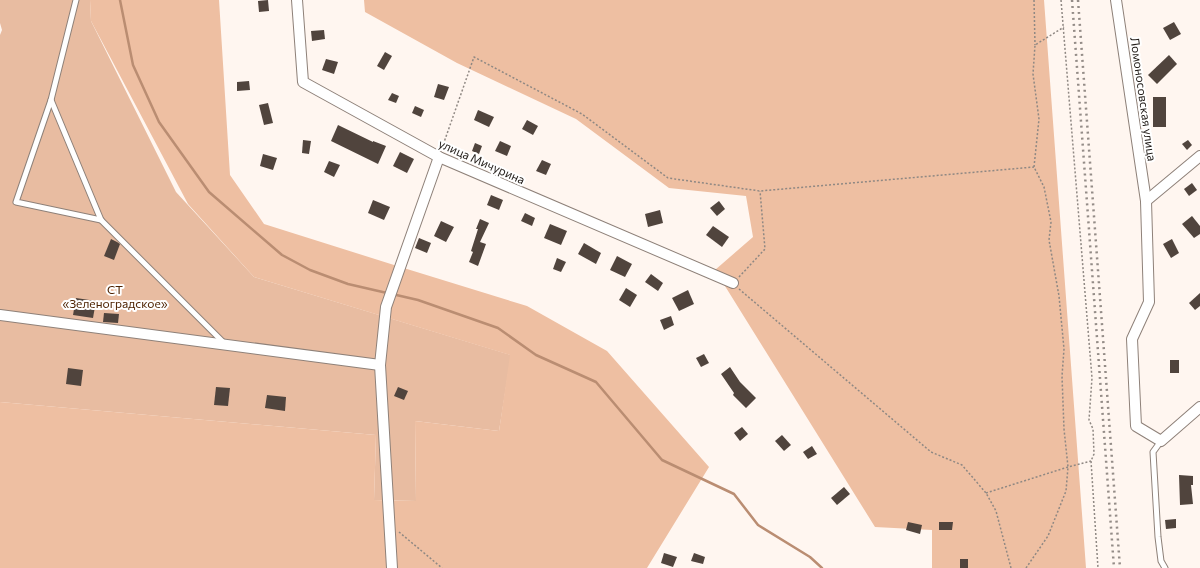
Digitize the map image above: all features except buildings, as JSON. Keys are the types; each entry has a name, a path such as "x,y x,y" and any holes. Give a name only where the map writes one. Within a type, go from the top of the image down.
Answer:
{"street":[{"name":"улица Мичурина","path":"297,0 303,82 439,157 733,283"},
{"name":"Ломоносовская улица","path":"1116,0 1146,201 1148,302 1132,339 1136,426 1161,441"},
{"path":"1146,201 1200,156"},
{"path":"392,568 380,365 386,307 439,157"},
{"path":"0,314 380,365"},
{"path":"1161,441 1200,407"}],"lane":[{"path":"76,0 51,100 16,202 101,220"},
{"path":"51,100 101,220 225,344"},
{"path":"1161,441 1153,452 1158,537 1161,561 1164,568"}],"path":[{"path":"1026,568 1048,536 1066,491 1068,467 1064,429 1062,376 1064,349 1059,296 1049,240 1051,222 1044,187 1034,166 1039,119 1033,74 1035,45 1034,0"},
{"path":"1061,0 1092,378 1089,420 1093,429 1094,454 1091,461 1098,568"},
{"path":"1035,45 1064,27"},
{"path":"439,157 474,57 582,114 668,178 760,191 1034,166"},
{"path":"760,191 765,249 733,283 931,452 962,464 986,492 996,511 1011,568"},
{"path":"986,492 1091,461"},
{"path":"389,523 442,568"}],"green space":[{"name":"СТ «Зеленоградское»","path":"0,0 90,0 91,21 176,192 254,277 511,355 499,431 415,421 416,501 374,500 376,435 0,402 0,35 2,30 0,23"}],"shaded area":[{"path":"90,0 219,0 230,175 264,224 527,306 607,351 709,467 647,568 0,568 0,402 376,435 374,500 416,501 415,421 499,431 510,355 254,277 188,204 91,21"},
{"path":"364,0 1044,0 1086,568 932,568 932,530 875,527 715,270 753,237 746,196 669,188 576,119 457,63 365,12"}],"waterway":[{"path":"120,0 133,65 159,122 209,192 282,255 310,270 348,284 387,293"},
{"path":"392,294 418,300 498,328 536,355 596,382 662,460 734,494 758,525 810,557 822,568"}],"railway":[{"path":"1072,0 1114,568"},
{"path":"1078,0 1120,568"}]}
